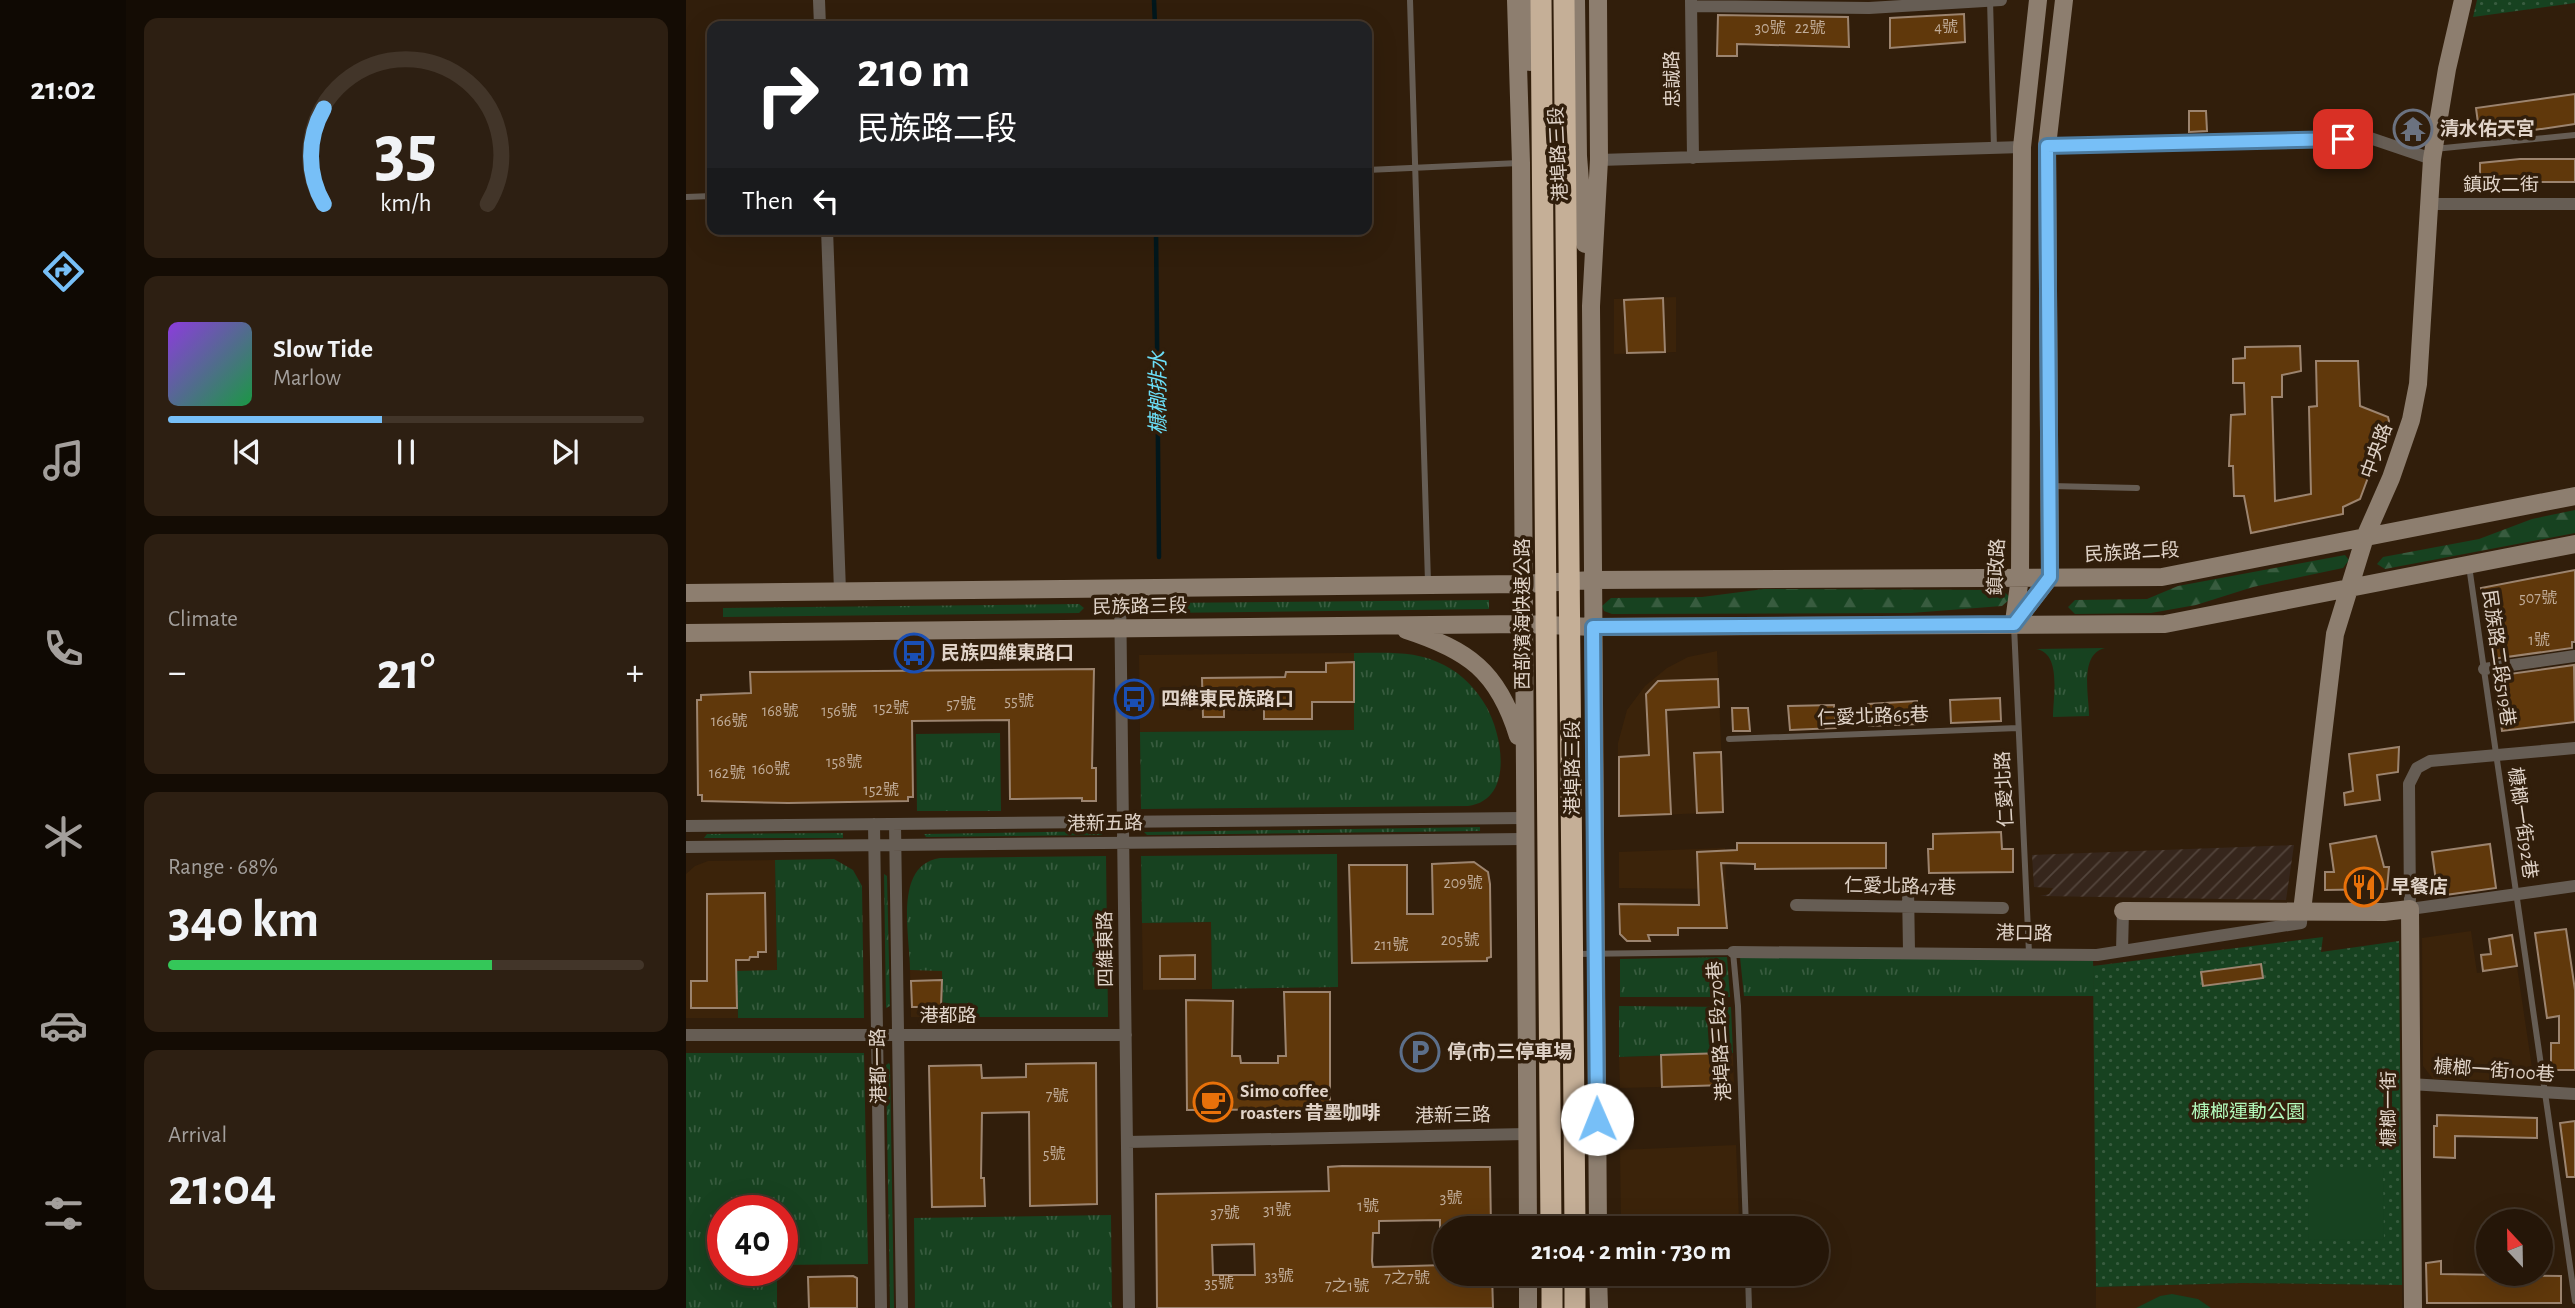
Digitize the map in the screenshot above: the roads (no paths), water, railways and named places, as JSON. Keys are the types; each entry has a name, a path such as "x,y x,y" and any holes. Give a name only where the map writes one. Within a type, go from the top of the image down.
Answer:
{"highway":[{"name":"西部濱海快速公路","path":"1541,0 1551,1216"},
{"path":"1564,0 1574,1216"},
{"path":"1565,118 1577,0"},
{"path":"1552,1286 1552,1308"},
{"path":"1575,1286 1575,1308"}],"street":[{"path":"819,0 820,21"},
{"name":"港埠路三段","path":"1516,0 1521,163 1528,1216"},
{"name":"港埠路三段","path":"1520,306 1530,157 1529,0"},
{"name":"港埠路三段","path":"1577,0 1578,156 1591,306"},
{"name":"港埠路三段","path":"1598,0 1599,160 1591,306 1598,1216"},
{"name":"鎮政路","path":"2014,624 2020,578 2022,147 2038,0"},
{"path":"2050,577 2047,146 2064,0"},
{"name":"中央路","path":"2302,911 2335,634 2365,537 2391,478 2412,420 2418,384 2432,154 2463,0"},
{"path":"1691,3 1869,4 1994,1"},
{"name":"忠誠路","path":"1691,3 1693,158"},
{"path":"2047,146 2370,138 2432,154"},
{"path":"1599,160 2022,147"},
{"name":"鎮政二街","path":"2427,204 2575,204"},
{"path":"827,235 840,591"},
{"name":"民族路二段","path":"1558,582 2162,577 2575,496"},
{"path":"1593,627 2165,624 2575,544"},
{"name":"鎮政路","path":"2014,624 2050,577"},
{"name":"民族路三段","path":"686,593 1558,582"},
{"name":"四維東路","path":"1120,589 1129,1308"},
{"name":"民族路三段","path":"686,633 1523,624 1593,627"},
{"path":"1392,625 1444,643 1481,667 1507,703 1524,753"},
{"path":"2484,668 2575,656"},
{"name":"槺榔一街","path":"2413,1308 2410,1084 2412,776 2417,768 2430,761 2575,748"},
{"name":"港新五路","path":"686,826 1524,818"},
{"name":"港都一路","path":"874,824 881,1308"},
{"name":"港都一路","path":"895,824 902,1308"},
{"name":"港新五路","path":"686,847 1524,839"},
{"path":"2122,951 2123,911 2410,909 2575,886"},
{"path":"1908,888 1909,952"},
{"name":"仁愛北路47巷","path":"1796,905 2003,908"},
{"name":"港口路","path":"1733,952 2097,955 2301,923 2302,911"},
{"name":"港都路","path":"686,1035 1126,1035"},
{"name":"槺榔一街100巷","path":"2410,1084 2575,1094"},
{"name":"港新三路","path":"1127,1142 1527,1134"},
{"path":"1528,1286 1528,1308"},
{"path":"1598,1286 1599,1308"}],"lane":[{"path":"1410,0 1428,585"},
{"path":"1994,1 1994,148"},
{"path":"2432,154 2575,135"},
{"path":"1372,170 1521,163"},
{"path":"686,197 707,196"},
{"path":"2049,486 2137,488"},
{"name":"民族路二段519巷","path":"2468,565 2496,756"},
{"name":"仁愛北路","path":"2014,624 2029,953"},
{"name":"仁愛北路65巷","path":"1729,739 2018,728"},
{"name":"槺榔一街92巷","path":"2496,756 2575,1301"},
{"name":"港埠路三段270巷","path":"1525,955 1733,952 1738,1006 1746,1216"},
{"path":"1748,1286 1749,1308"}],"waterway":[{"name":"槺榔排水","path":"1154,0 1155,21"},
{"name":"槺榔排水","path":"1156,235 1159,557"}],"place":[{"name":"清水佑天宮","path":"2413,129"},
{"name":"民族四維東路口","path":"914,653"},
{"name":"四維東民族路口","path":"1134,699"},
{"name":"早餐店","path":"2364,887"},
{"name":"停(市)三停車場","path":"1420,1052"},
{"name":"Simo coffee roasters 昔墨咖啡","path":"1213,1102"}],"park label":[{"name":"槺榔運動公園","path":"2248,1112"}]}
